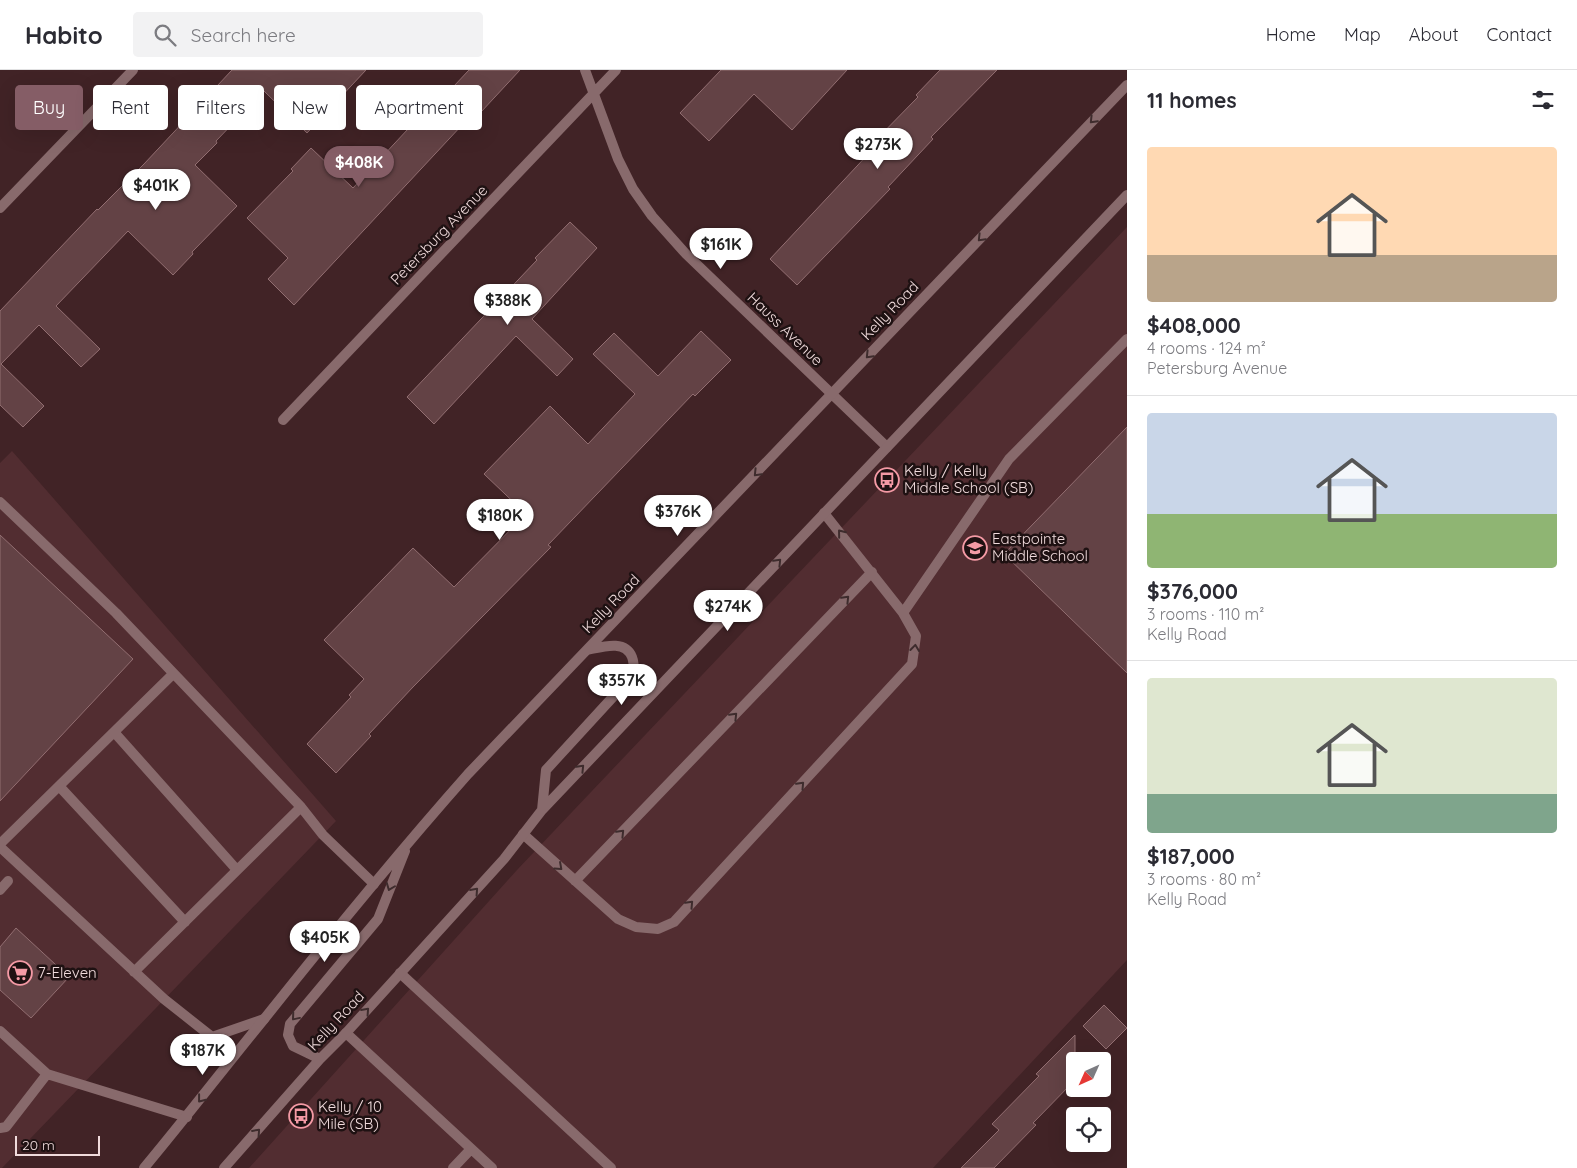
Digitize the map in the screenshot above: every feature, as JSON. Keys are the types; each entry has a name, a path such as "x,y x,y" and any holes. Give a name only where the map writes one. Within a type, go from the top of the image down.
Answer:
{"street":[{"path":"0,208 133,70"},
{"name":"Hauss Avenue","path":"585,70 618,159 633,189 652,216 686,254 887,448"},
{"name":"Petersburg Avenue","path":"283,420 616,70"},
{"name":"Kelly Road","path":"144,1168 408,842 468,774 1127,85"},
{"name":"Kelly Road","path":"227,1167 320,1060 504,859 542,810 1127,195"},
{"path":"903,613 1009,459 1127,339"},
{"path":"0,502 116,613 301,807 323,834 374,884"},
{"path":"523,834 618,919 636,927 658,929 674,922 912,664 916,636 903,613 824,513"},
{"path":"575,881 872,572"},
{"path":"542,810 546,770 634,674 632,657 623,646 612,645 587,650"},
{"path":"173,674 0,846 134,972 164,999 212,1037 264,1019"},
{"path":"114,732 238,870"},
{"path":"59,786 185,922"},
{"path":"134,972 301,807"},
{"path":"320,1060 293,1046 288,1035 290,1024 378,919 408,842"},
{"path":"0,890 8,881"},
{"path":"400,974 611,1168"},
{"path":"0,1031 47,1074 187,1116"},
{"path":"346,1033 492,1168"},
{"path":"0,1128 6,1127 47,1074"},
{"path":"453,1168 471,1149"}],"shaded area":[{"name":"Eastpointe Middle School","path":"1127,227 1127,960 933,1168 249,1168 517,870"},
{"path":"12,451 336,821 0,1168 0,463"}],"building":[{"path":"232,70 366,70 346,91 346,85 274,85 274,101 264,91 264,85 218,85"},
{"path":"469,70 520,70 482,111 482,85 455,85"},
{"path":"721,70 847,70 792,130 754,94 709,141 680,113"},
{"path":"940,70 997,70 931,137 933,139 888,187 890,189 797,285 770,259 872,150 869,147 918,97 916,95"},
{"path":"178,128 178,130 227,130 216,141 217,143 195,165 237,206 192,252 193,254 173,275 128,231 56,306 100,349 81,367 39,325 1,364 44,406 23,427 0,405 0,311 97,209 144,164"},
{"path":"407,130 457,130 294,305 268,279 288,258 247,218 293,171 291,169 311,148 353,188"},
{"path":"570,222 597,248 532,319 573,359 557,376 516,336 434,424 407,397 537,260 535,258"},
{"path":"701,331 731,360 695,396 693,394 548,545 551,547 413,687 336,773 307,744 351,697 349,695 364,679 324,640 413,548 454,587 526,514 484,474 550,406 588,444 635,394 593,354 614,333 658,376"},
{"path":"1127,427 1127,673 1004,554"},
{"path":"0,535 133,659 0,801"},
{"path":"16,928 69,977 31,1018 0,990 0,947"},
{"path":"1104,1005 1127,1028 1106,1049 1083,1026"},
{"path":"1075,1035 1075,1052 1066,1052 1066,1089 1033,1123 1036,1125 994,1168 961,1168 999,1130 992,1124 1039,1076 1036,1074"}],"place":[{"name":"Kelly / Kelly Middle School (SB)","path":"887,480"},
{"name":"Eastpointe Middle School","path":"975,548"},
{"name":"7-Eleven","path":"20,973"},
{"name":"Kelly / 10 Mile (SB)","path":"301,1116"}]}
